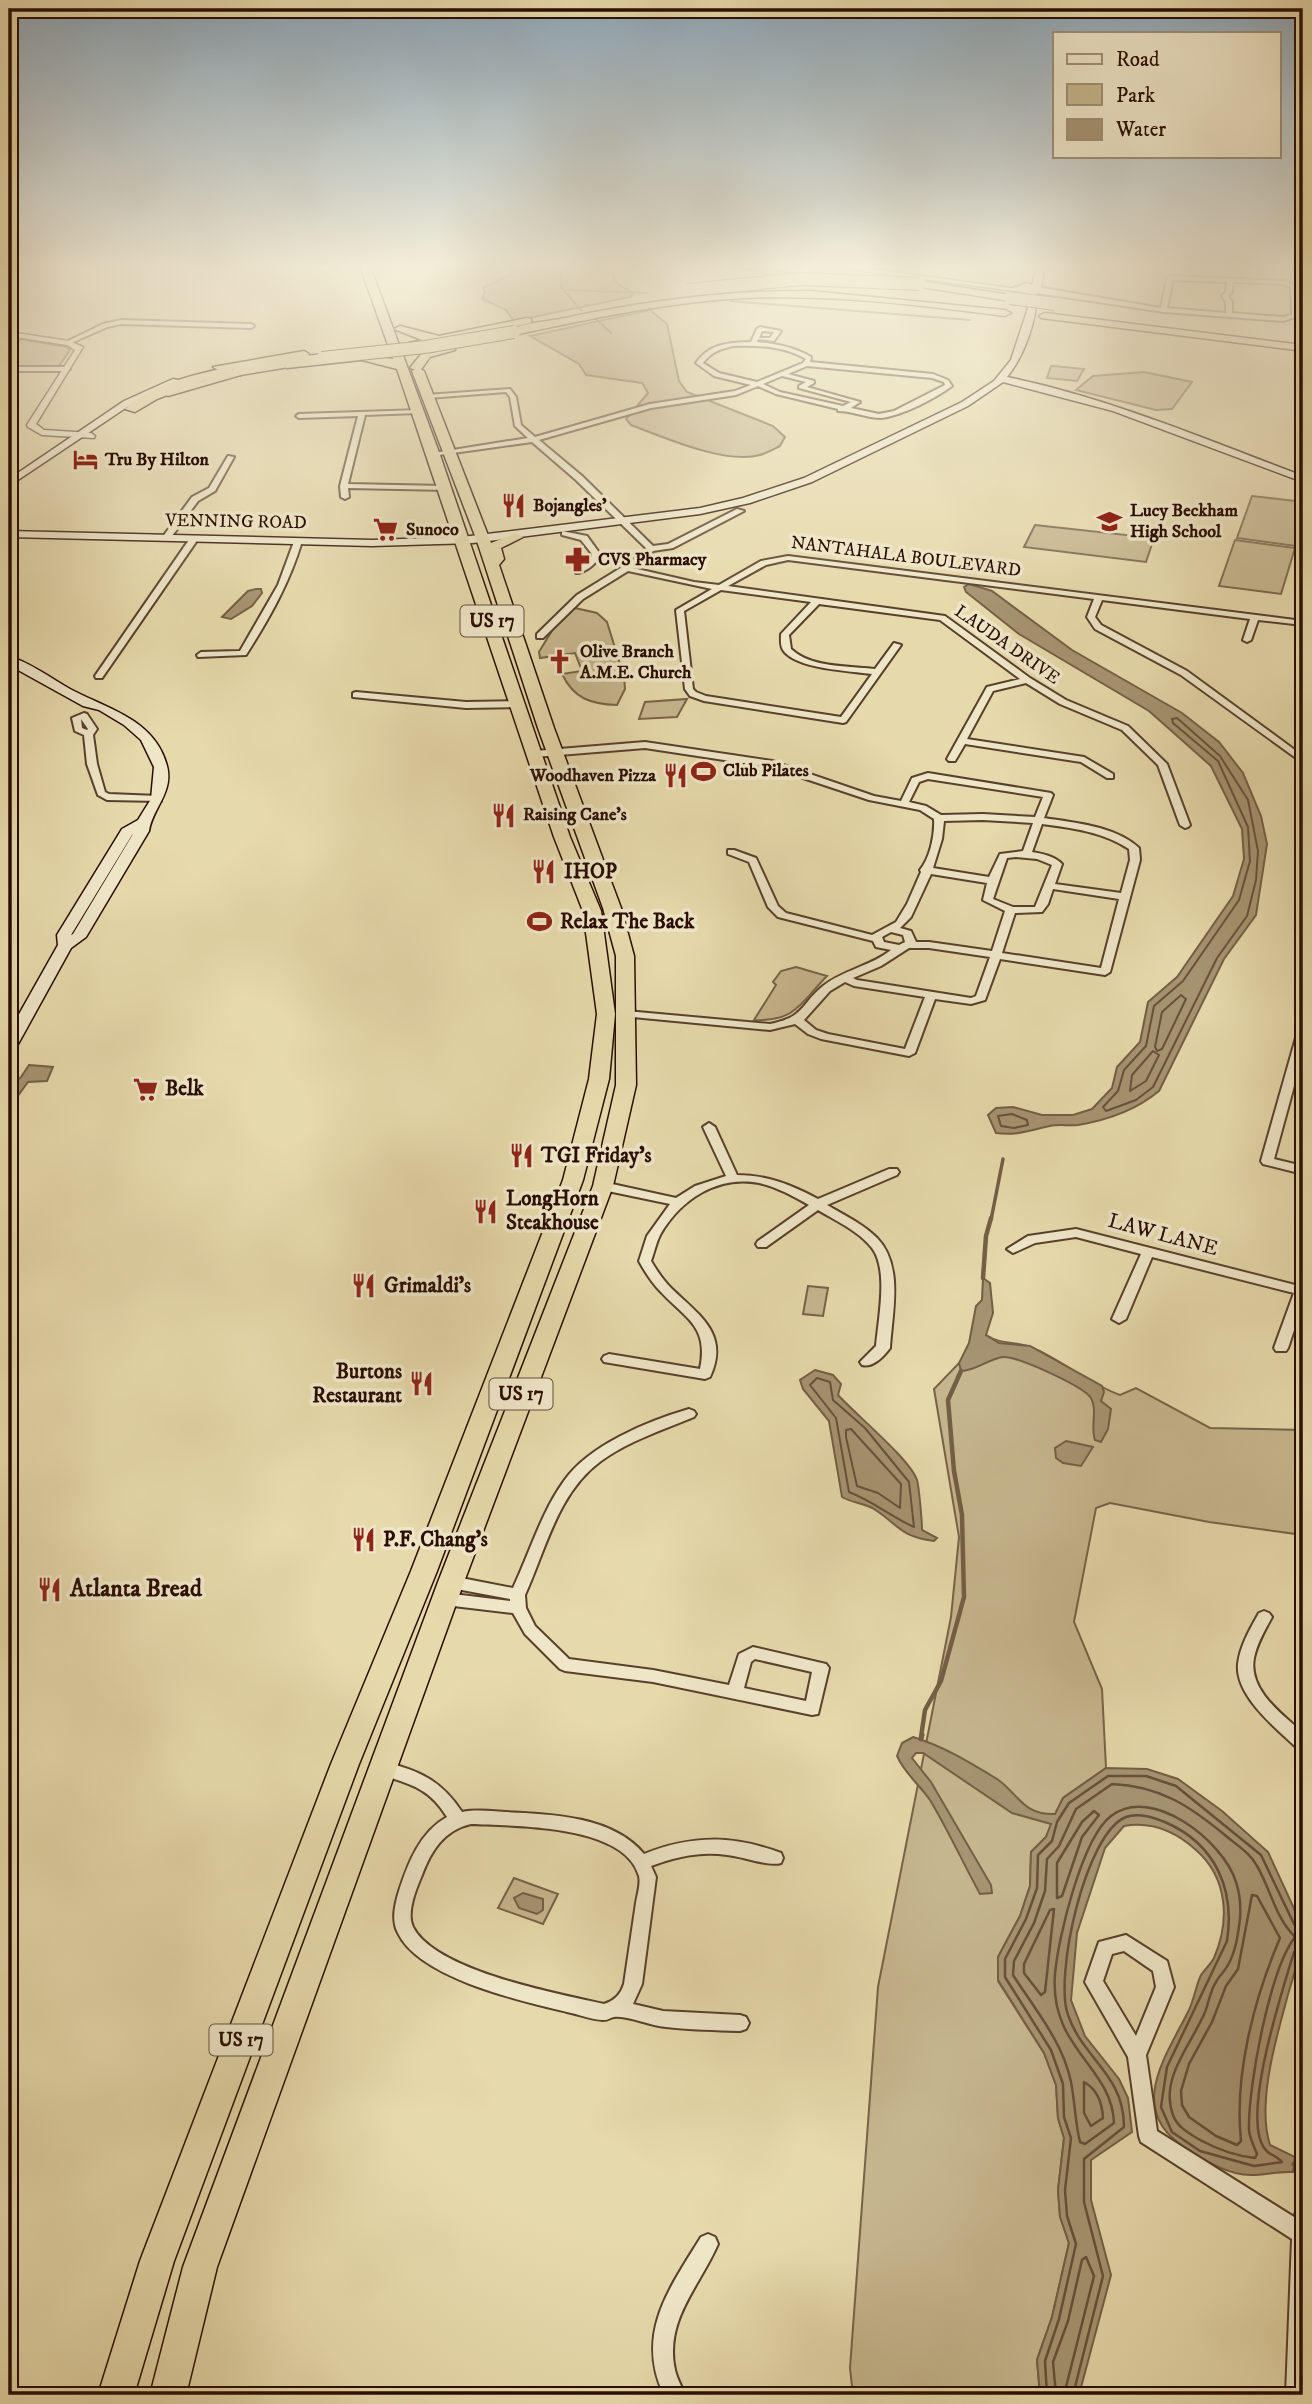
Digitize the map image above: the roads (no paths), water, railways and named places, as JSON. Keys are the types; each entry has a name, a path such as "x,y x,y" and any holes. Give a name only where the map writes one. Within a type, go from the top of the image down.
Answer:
{"highway":[{"path":"131,410 165,390 191,381"},
{"path":"131,410 186,387 208,381"},
{"name":"US 17","path":"168,2395 200,2267 448,1590 603,1186 626,1085 625,957 612,908 546,753 519,704 407,381"},
{"name":"US 17","path":"116,2395 157,2260 340,1777 424,1571 573,1180 599,1079 606,1014 592,911 492,563 422,381"},
{"path":"492,563 497,559 495,546 516,537"},
{"path":"102,2395 140,2317"}],"main road":[{"path":"9,483 142,395 173,381"},
{"path":"483,538 626,522 730,505 792,487 965,404 999,381"},
{"path":"1013,381 1055,390"},
{"path":"1037,381 1303,479"},
{"path":"9,492 131,410"},
{"path":"483,538 585,534 626,522"},
{"name":"VENNING ROAD","path":"9,534 298,541 483,538"},
{"path":"9,650 98,699 103,707"},
{"path":"9,660 128,722 155,751 161,767 158,799 142,823 142,831 79,936 65,945 9,1046"}],"street":[{"path":"59,381 31,425 43,432 91,436"},
{"path":"747,381 771,388 799,388 857,402 836,412 860,418 896,413 943,391 948,383 944,381"},
{"path":"433,452 536,439 650,406 724,396 764,381"},
{"path":"799,388 812,382 809,381"},
{"path":"771,388 778,393 842,409"},
{"path":"799,388 801,399"},
{"path":"428,396 508,390 513,397 516,423 626,522 651,549"},
{"path":"813,402 830,395"},
{"path":"299,416 418,411"},
{"path":"345,497 344,486 362,414"},
{"path":"166,538 195,499 212,489 230,457"},
{"path":"344,486 445,488"},
{"path":"540,636 580,597 643,558 651,549 670,546 740,511"},
{"path":"579,571 596,556 585,534"},
{"path":"99,676 194,539"},
{"path":"201,655 243,653 293,564 298,541"},
{"name":"NANTAHALA BOULEVARD","path":"897,645 843,720 693,694 689,689 680,610 771,560 788,558 1303,623"},
{"name":"LAUDA DRIVE","path":"625,568 719,587 942,618 1027,680 1063,702 1111,720 1141,742 1162,764 1185,825"},
{"path":"1099,597 1091,617 1098,627 1184,673 1303,760"},
{"path":"817,601 785,634 785,648 789,653 807,662 877,672"},
{"path":"1247,640 1255,617"},
{"path":"952,759 990,688 1027,680"},
{"path":"356,695 466,705 519,704"},
{"path":"88,734 92,764 101,793 107,797 158,799"},
{"path":"962,741 1084,760 1110,776"},
{"path":"1287,746 1303,744"},
{"path":"546,753 631,745 785,766 872,798 923,808 939,818 995,815 1101,831 1127,841 1135,848 1135,860 1105,972 929,945 890,929 878,939 876,967"},
{"path":"904,804 915,780 928,775 1048,795 1026,855"},
{"path":"626,1014 770,1027 797,1020 807,1014 818,997 834,983 876,967 905,937 925,870 939,835 939,818"},
{"path":"731,852 753,860 773,906 782,915 878,939 905,937"},
{"path":"1010,853 1051,859 1058,864 1038,910 1011,910 988,900 993,881 1003,856 1010,853"},
{"path":"925,870 993,881"},
{"path":"1050,886 1125,897"},
{"path":"846,978 854,983 971,1001 981,998 1011,910"},
{"path":"797,1020 825,1037 909,1053 932,995"},
{"path":"1303,1034 1298,1079 1267,1161 1303,1170"},
{"path":"709,1127 733,1178"},
{"path":"762,1244 818,1204 893,1172"},
{"path":"609,1359 705,1374 709,1363 710,1338 702,1321 666,1293 645,1261 653,1236 678,1202 701,1185 733,1178 764,1179 784,1186 869,1237 882,1254 887,1275 883,1348 866,1362"},
{"path":"603,1186 678,1202"},
{"name":"LAW LANE","path":"1013,1249 1032,1239 1076,1233 1302,1291"},
{"path":"1119,1319 1148,1252"},
{"path":"1281,1348 1302,1291"},
{"path":"690,1414 596,1457 576,1474 548,1524 518,1602 530,1630 565,1664 735,1691 812,1709 821,1668 753,1653 744,1658 735,1691"},
{"path":"448,1590 518,1602"},
{"path":"1264,1617 1247,1655 1246,1675 1266,1707 1303,1743"},
{"path":"382,1768 431,1784 444,1797 457,1819"},
{"path":"617,2009 628,1998 633,1984 648,1877 643,1862 612,1837 591,1829 484,1818 457,1819 442,1828 425,1845 411,1881 403,1916 405,1930 424,1954 488,1983 604,2012 617,2009 663,2019 740,2023"},
{"path":"643,1862 694,1845 719,1844 775,1858"},
{"path":"1137,2055 1165,1987 1161,1967 1126,1943 1105,1948 1094,1982 1137,2055 1148,2136 1302,2226 1296,2395"},
{"path":"676,2395 670,2386 660,2342 669,2310 708,2244"}],"water":[{"path":"969,584 992,591 1072,650 1182,713 1219,742 1243,773 1261,816 1267,844 1256,915 1224,959 1159,1091 1131,1109 1089,1123 1053,1125 1004,1134 996,1133 988,1115 996,1108 1013,1107 1042,1115 1073,1115 1092,1109 1112,1088 1117,1067 1140,1042 1148,1002 1177,977 1233,896 1244,859 1242,829 1211,766 1149,711 1019,634 966,592 964,587"},
{"path":"261,589 262,593 252,606 231,619 222,617 248,591"},
{"path":"29,1065 53,1067 47,1081 28,1082 9,1108 9,1087 21,1077"},
{"path":"983,1278 990,1283 993,1313 986,1335 999,1343 1030,1346 1102,1386 1104,1392 1101,1401 1111,1409 1108,1429 1101,1442 1095,1440 1091,1398 1063,1379 1022,1361 1003,1357 961,1371 959,1363 969,1343 976,1306 982,1300"},
{"path":"815,1370 833,1375 841,1384 838,1395 912,1471 918,1484 922,1530 937,1538 934,1541 914,1537 874,1509 842,1497 829,1421 803,1389 800,1380"},
{"path":"1066,1441 1093,1447 1081,1466 1063,1463 1056,1458 1055,1448"},
{"path":"913,1737 946,1750 977,1767 997,1779 1028,1807 1044,1813 1055,1814 1063,1798 1106,1768 1147,1769 1178,1779 1222,1811 1268,1852 1303,1928 1299,1956 1273,2054 1265,2111 1270,2145 1295,2157 1293,2172 1251,2175 1234,2173 1202,2158 1168,2134 1158,2118 1154,2101 1161,2065 1189,2010 1201,1975 1213,1960 1219,1944 1224,1915 1215,1873 1196,1850 1180,1838 1154,1826 1124,1826 1105,1848 1077,1933 1071,2000 1085,2036 1119,2079 1128,2098 1132,2132 1091,2160 1091,2200 1111,2275 1079,2395 1040,2395 1037,2360 1052,2317 1069,2243 1060,2217 1058,2190 1064,2138 1058,2118 1056,2085 1044,2053 998,1980 998,1957 1020,1916 1030,1886 1031,1852 1046,1837 1051,1824 1012,1813 923,1753 916,1753 912,1758 931,1782 991,1885 992,1893 980,1894 930,1800 897,1756 902,1743"},
{"path":"523,1893 543,1899 543,1910 537,1914 519,1908 514,1898"}],"waterway":[{"path":"991,1220 1003,1159"},
{"path":"983,1278 986,1236 991,1218"},
{"path":"921,1737 925,1710 941,1681 964,1597 962,1515 954,1471 948,1400 961,1371"},
{"path":"921,1739 922,1735"},
{"path":"1294,2164 1303,2167"}],"place":[{"name":"Tru By Hilton","path":"85,460"},
{"name":"Bojangles'","path":"513,506"},
{"name":"Lucy Beckham High School","path":"1110,521"},
{"name":"Sunoco","path":"386,530"},
{"name":"CVS Pharmacy","path":"578,560"},
{"name":"Olive Branch A.M.E. Church","path":"560,662"},
{"name":"Club Pilates","path":"703,771"},
{"name":"Woodhaven Pizza","path":"676,776"},
{"name":"Raising Cane's","path":"503,815"},
{"name":"IHOP","path":"544,872"},
{"name":"Relax The Back","path":"540,922"},
{"name":"Belk","path":"145,1089"},
{"name":"TGI Friday's","path":"521,1156"},
{"name":"LongHorn Steakhouse","path":"486,1211"},
{"name":"Grimaldi's","path":"364,1286"},
{"name":"Burtons Restaurant","path":"422,1384"},
{"name":"P.F. Chang's","path":"363,1540"},
{"name":"Atlanta Bread","path":"50,1589"}]}
